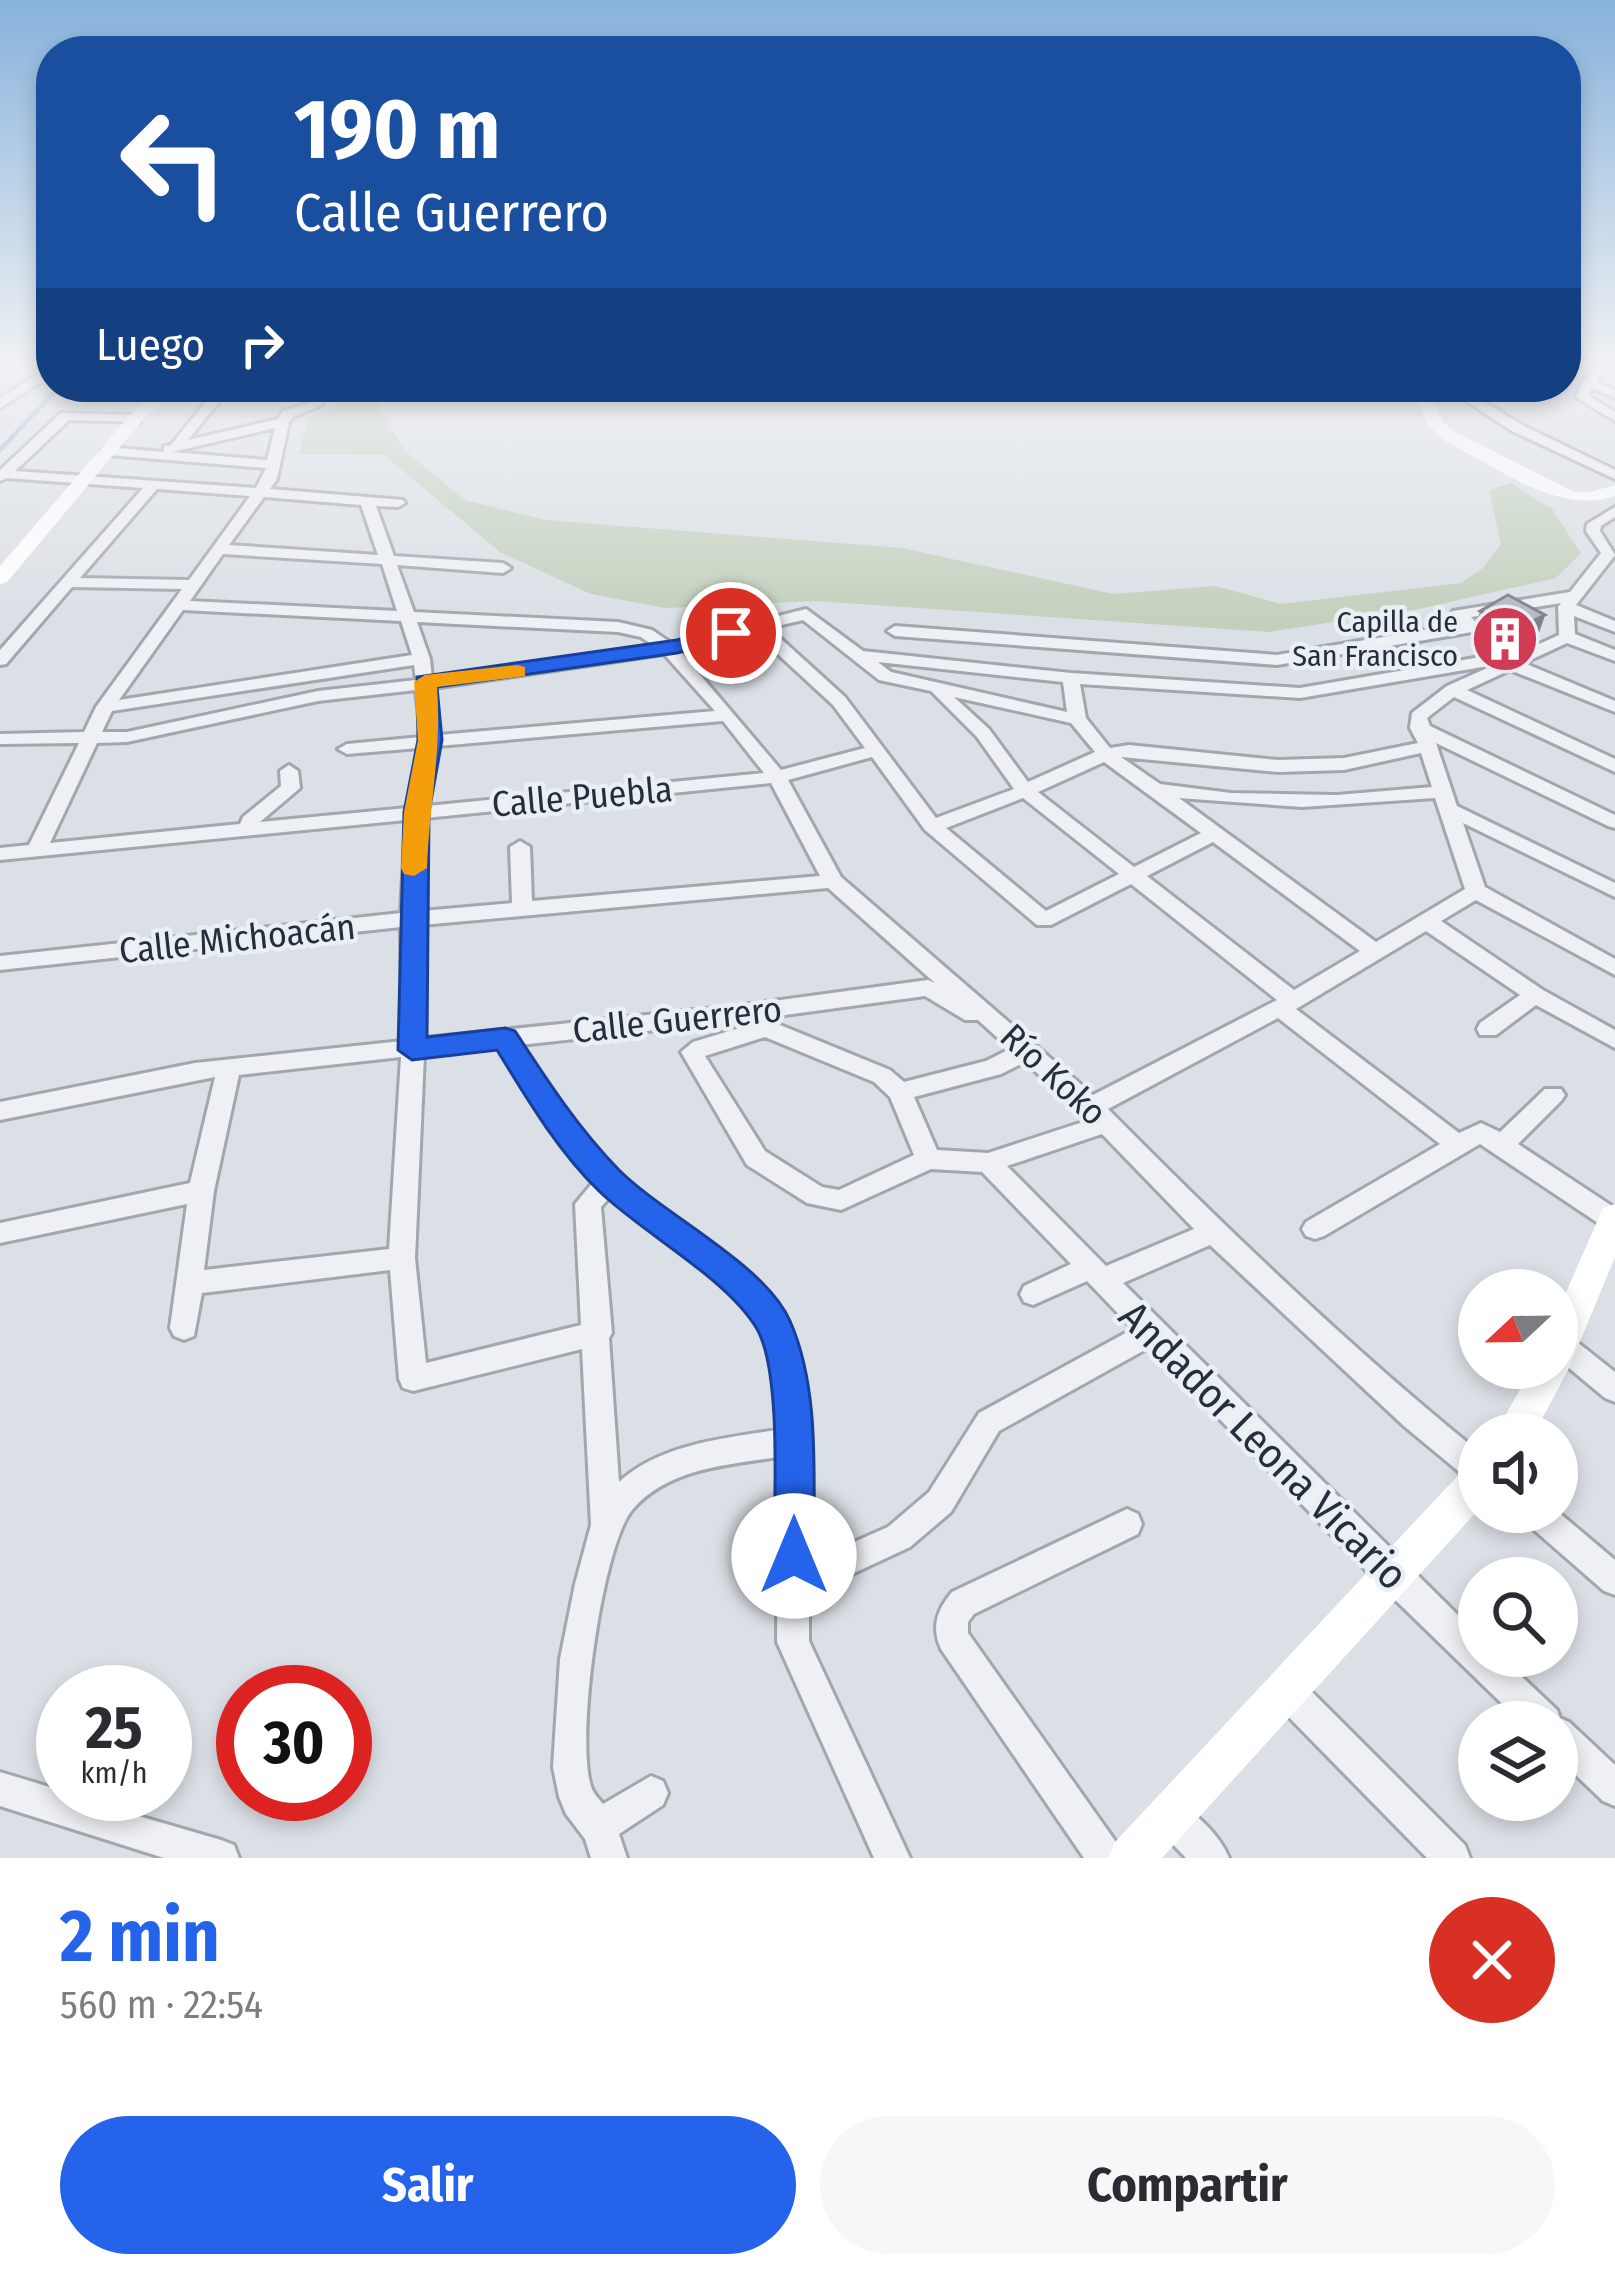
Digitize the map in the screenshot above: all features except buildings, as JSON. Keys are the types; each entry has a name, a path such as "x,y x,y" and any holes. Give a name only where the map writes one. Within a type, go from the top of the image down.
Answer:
{"main road":[{"path":"1485,451 1597,496"},
{"path":"3,569 108,452"},
{"path":"1578,1308 1612,1234"},
{"path":"1131,1858 1458,1504"}],"street":[{"path":"3,476 29,451"},
{"path":"150,453 162,451"},
{"path":"36,851 105,707 270,479 276,451"},
{"path":"1564,451 1615,475"},
{"path":"108,452 273,465"},
{"path":"3,476 398,503"},
{"path":"0,660 154,485"},
{"path":"1567,637 1569,602 1609,553 1610,543 1593,531 1594,524 1615,509 1597,496"},
{"path":"367,501 422,658 430,740 416,812 411,919 412,1050 402,1258 413,1378 598,1333"},
{"path":"217,549 503,568"},
{"path":"1594,576 1615,584"},
{"path":"71,582 193,585"},
{"path":"895,631 1246,661 1298,659 1472,627 1459,614 1500,604 1569,602 1615,627"},
{"path":"177,605 633,628 668,648"},
{"path":"0,739 89,739 176,729 317,696 668,648 806,614 885,676 1077,719"},
{"path":"757,626 839,700 932,826 1044,920 1213,835"},
{"path":"1615,656 1567,637 1454,690 1418,717 1476,891 1615,968"},
{"path":"1021,644 1025,672"},
{"name":"Río Koko","path":"668,648 777,777 832,881 991,1016 1099,1115 1213,1232 1458,1453"},
{"path":"857,656 1300,693 1479,659 1510,662 1615,707"},
{"path":"105,707 422,658"},
{"path":"1071,677 1077,719 1106,754 1376,952"},
{"path":"934,688 983,733 1025,791 1133,874 1456,1144"},
{"path":"1454,690 1615,766"},
{"path":"347,749 728,715"},
{"path":"932,826 1106,754 1129,750 1279,766 1344,764 1423,738 1615,822"},
{"name":"Calle Puebla","path":"0,854 777,777 874,751"},
{"path":"250,829 250,820 290,788 289,771"},
{"path":"1150,789 1294,803 1448,800 1615,891"},
{"path":"520,847 522,909"},
{"name":"Calle Michoacán","path":"0,963 832,881"},
{"path":"764,1029 692,1052 756,1157 827,1201 842,1199 928,1159 988,1163 1099,1115 1476,891"},
{"path":"1426,922 1535,995 1615,1040"},
{"name":"Calle Guerrero","path":"0,1111 229,1067 743,1013 928,988 967,1012 991,1016"},
{"path":"1488,1029 1535,995"},
{"path":"743,1013 764,1029 882,1076 900,1093 928,1159"},
{"path":"505,1038 553,1114 610,1181 750,1294 773,1323 784,1355 793,1441 794,1642 892,1858"},
{"path":"900,1093 993,1068 1028,1050"},
{"path":"184,1328 201,1191 229,1067"},
{"path":"1315,1229 1456,1144 1492,1139 1553,1095"},
{"path":"1492,1139 1612,1234"},
{"name":"Andador Leona Vicario","path":"988,1163 1393,1576 1523,1701"},
{"path":"606,1525 588,1204 610,1181"},
{"path":"0,1232 201,1191"},
{"path":"1033,1294 1213,1232"},
{"path":"191,1283 402,1258"},
{"path":"793,1585 899,1537 940,1502 989,1422 1152,1332"},
{"path":"1578,1368 1615,1388"},
{"path":"651,1793 604,1842 576,1798 570,1762 580,1637 592,1565 606,1525 629,1488 669,1468 793,1441"},
{"path":"1105,1858 952,1638 952,1617 963,1603 1126,1524"},
{"path":"1560,1533 1615,1580"},
{"path":"1286,1690 1452,1858"},
{"path":"1578,1754 1615,1790"},
{"path":"0,1789 221,1858"},
{"path":"1168,1816 1211,1858"}],"green space":[{"path":"405,451 465,500 546,520 902,548 1113,594 1216,586 1281,604 1461,583 1483,568 1501,544 1489,490 1511,483 1552,509 1581,553 1556,578 1419,609 1269,632 815,601 665,608 591,594 500,552 384,455 299,454"}],"slow traffic":[{"path":"414,868 416,812 430,740 425,682 517,672"}],"place":[{"name":"Capilla de San Francisco","path":"1505,639"}],"route":[{"path":"731,633 493,676 425,682 430,740 416,812 412,1050 505,1038 553,1114 610,1181 750,1294 773,1323 784,1355 793,1441 794,1556"}]}
